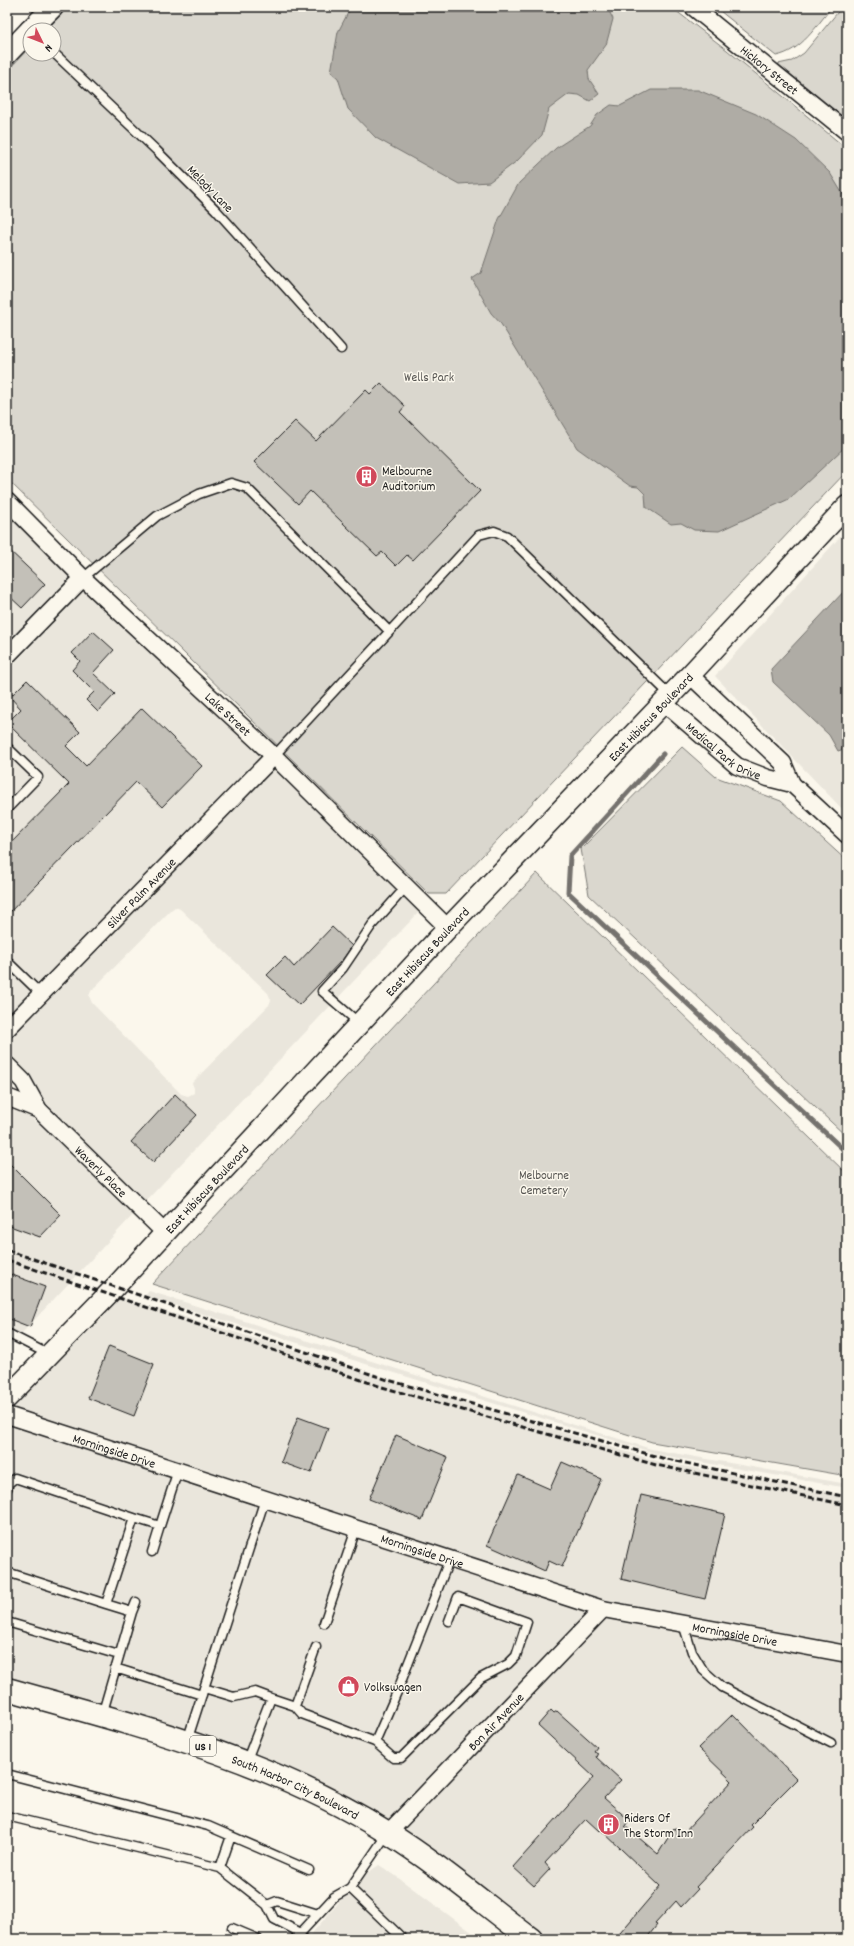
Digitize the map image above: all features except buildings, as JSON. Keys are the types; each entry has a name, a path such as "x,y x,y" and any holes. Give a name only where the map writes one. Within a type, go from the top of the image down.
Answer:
{"main road":[{"name":"South Harbor City Boulevard","path":"7,1689 187,1741 246,1762 344,1808 388,1833 437,1867 531,1939"}],"street":[{"path":"38,22 53,7"},
{"name":"Hickory Street","path":"693,7 847,132"},
{"path":"7,54 22,38"},
{"name":"Lake Street","path":"7,501 83,578 274,756 448,928"},
{"name":"East Hibiscus Boulevard","path":"7,1398 115,1288 164,1232 359,1023 690,675 847,506"},
{"path":"7,656 83,578"},
{"name":"Medical Park Drive","path":"690,675 782,763 792,784 847,835"},
{"name":"Medical Park Drive","path":"667,699 737,766 768,778 792,784"},
{"name":"Silver Palm Avenue","path":"7,1029 274,756"},
{"name":"Waverly Place","path":"7,1064 23,1081 39,1110 164,1232"},
{"name":"Waverly Place","path":"7,1097 39,1110"},
{"name":"Morningside Drive","path":"7,1415 603,1609 847,1654"},
{"name":"Bon Air Avenue","path":"388,1833 603,1609"}],"lane":[{"name":"Melody Lane","path":"62,61 156,150 216,210 341,349"},
{"path":"83,578 157,516 199,494 231,482 247,488 390,631"},
{"path":"274,756 479,535 494,531 507,536 667,699"},
{"path":"7,747 38,777 7,809"},
{"path":"359,1023 322,991 343,968 372,925 406,887"},
{"path":"7,961 41,994"},
{"path":"7,1333 49,1355"},
{"path":"152,1552 178,1470"},
{"path":"7,1489 9,1483 15,1478 160,1526"},
{"path":"187,1741 265,1499"},
{"path":"106,1604 134,1518"},
{"path":"324,1623 356,1529"},
{"path":"374,1742 397,1692 450,1558"},
{"path":"7,1572 132,1612"},
{"path":"115,1668 203,1692 234,1697 256,1692 295,1706 302,1714 374,1742 393,1758 402,1758 481,1678 508,1664 516,1656 527,1622 458,1597 449,1620"},
{"path":"101,1715 136,1602"},
{"path":"7,1622 119,1655"},
{"path":"683,1624 692,1652 703,1670 722,1687 831,1743"},
{"path":"295,1706 316,1647"},
{"path":"246,1762 271,1698"},
{"path":"7,1774 208,1826 309,1870"},
{"path":"7,1816 220,1868 267,1905 274,1919 301,1932"},
{"path":"295,1939 334,1897 350,1888 388,1833"},
{"path":"220,1868 231,1836"},
{"path":"350,1888 403,1939"},
{"path":"267,1905 277,1901 318,1914"},
{"path":"232,1928 258,1939"}],"shaded area":[{"path":"351,7 607,7 613,19 606,45 588,70 589,79 599,94 590,101 579,95 569,94 549,109 542,135 517,161 489,182 459,184 376,138 348,109 338,78 331,72 338,32"},
{"path":"651,90 698,90 756,114 796,140 830,173 847,201 847,445 789,499 719,531 694,530 681,523 671,524 646,507 645,494 638,487 630,486 577,448 501,324 491,313 472,279 481,273 499,219 519,183 556,148 590,126 597,115 611,105 620,106"},
{"path":"7,513 70,577 7,642"},
{"path":"847,529 847,814 715,676"},
{"path":"847,588 847,748 838,751 829,735 773,682 771,669"},
{"path":"84,591 261,756 7,1015 7,671"},
{"path":"275,769 419,912 145,1202 49,1109 50,1106 45,1103 30,1075 7,1052 7,1043","holes":["175,907 180,909 268,993 271,1000 269,1005 192,1083 194,1093 188,1096 181,1094 92,1003 89,996 91,991 171,910"]},
{"path":"7,1107 33,1118 35,1122 38,1122 133,1215 7,1349"},
{"path":"149,1291 651,1449 847,1484 847,1488 661,1455 145,1296"},
{"path":"103,1292 660,1462 847,1495 847,1939 524,1939 386,1839 254,1772 7,1698 7,1397"},
{"path":"379,1865 481,1939 307,1939 360,1878"}],"green space":[{"name":"Wells Park","path":"68,7 671,7 727,50 847,149 847,471 446,894 429,894 7,479 7,71 22,55 22,62 62,62 62,22 54,22"},
{"path":"715,7 832,7 808,37 793,49 776,56"},
{"path":"842,7 847,7 847,120 778,64 792,61 804,53"},
{"path":"682,747 716,777 781,801 847,861 847,1137 589,895 581,849"},
{"name":"Melbourne Cemetery","path":"537,873 847,1174 847,1476 652,1442 152,1284"}],"waterway":[{"path":"663,754 570,856 568,892 847,1153"}],"railway":[{"path":"7,1250 388,1380 662,1458 847,1497"},
{"path":"7,1260 382,1387 656,1465 847,1505"}],"place":[{"name":"Melbourne Auditorium","path":"367,477"},
{"name":"Volkswagen","path":"348,1686"},
{"name":"Riders Of The Storm Inn","path":"609,1824"}]}
